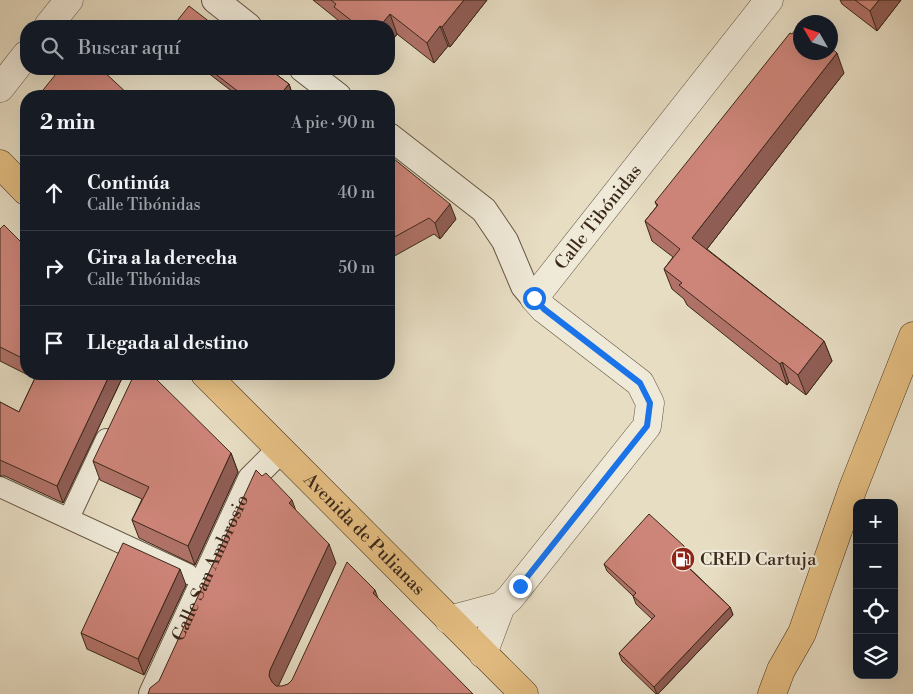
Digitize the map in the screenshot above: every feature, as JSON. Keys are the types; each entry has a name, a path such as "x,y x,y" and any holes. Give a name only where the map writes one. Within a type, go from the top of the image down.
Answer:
{"main road":[{"path":"0,164 20,185"},
{"path":"791,694 802,633 854,488 913,336"},
{"name":"Avenida de Pulianas","path":"211,380 524,694"},
{"path":"772,694 781,670 802,633"}],"street":[{"path":"53,20 69,0"},
{"path":"215,0 240,20"},
{"name":"Calle Tibónidas","path":"534,298 769,0"},
{"path":"0,88 20,63"},
{"path":"311,75 330,90"},
{"path":"395,141 484,210 505,241 524,286 534,298 544,309 640,383 650,403 647,426 525,579 501,606 483,654"},
{"path":"69,518 113,425"},
{"name":"Calle San Ambrosio","path":"152,694 251,479 280,450"},
{"path":"0,487 188,574"},
{"path":"449,620 501,606"}],"building":[{"path":"331,0 464,0 427,43 390,14 385,20 351,20 334,7 336,4"},
{"path":"855,0 879,0 870,11"},
{"path":"189,6 207,20 178,20"},
{"path":"790,33 793,33 793,60 832,60 692,238 824,341 798,375 782,362 780,364 679,285 682,283 664,269 680,249 645,221 658,205 655,202"},
{"path":"55,75 107,75 124,90 43,90"},
{"path":"217,75 277,75 289,84 284,90 236,90"},
{"path":"395,160 450,204 435,223 429,218 395,237"},
{"path":"4,225 20,241 20,357 0,347 0,229"},
{"path":"34,380 107,380 57,486 0,460 0,402 19,412"},
{"path":"132,380 157,380 231,453 188,546 132,520 149,487 93,461"},
{"path":"256,470 262,476 266,473 292,500 289,503 329,544 270,670 269,676 272,682 276,686 282,686 292,680 347,562 375,590 373,593 473,694 148,694 150,688 159,681"},
{"path":"649,514 684,546 675,555 730,607 654,687 619,653 655,616 633,596 636,593 604,564"},
{"path":"123,543 180,569 138,659 81,633"}],"place":[{"name":"CRED Cartuja","path":"683,559"}],"route":[{"path":"520,586 647,426 650,403 640,383 544,309 534,298"}]}
